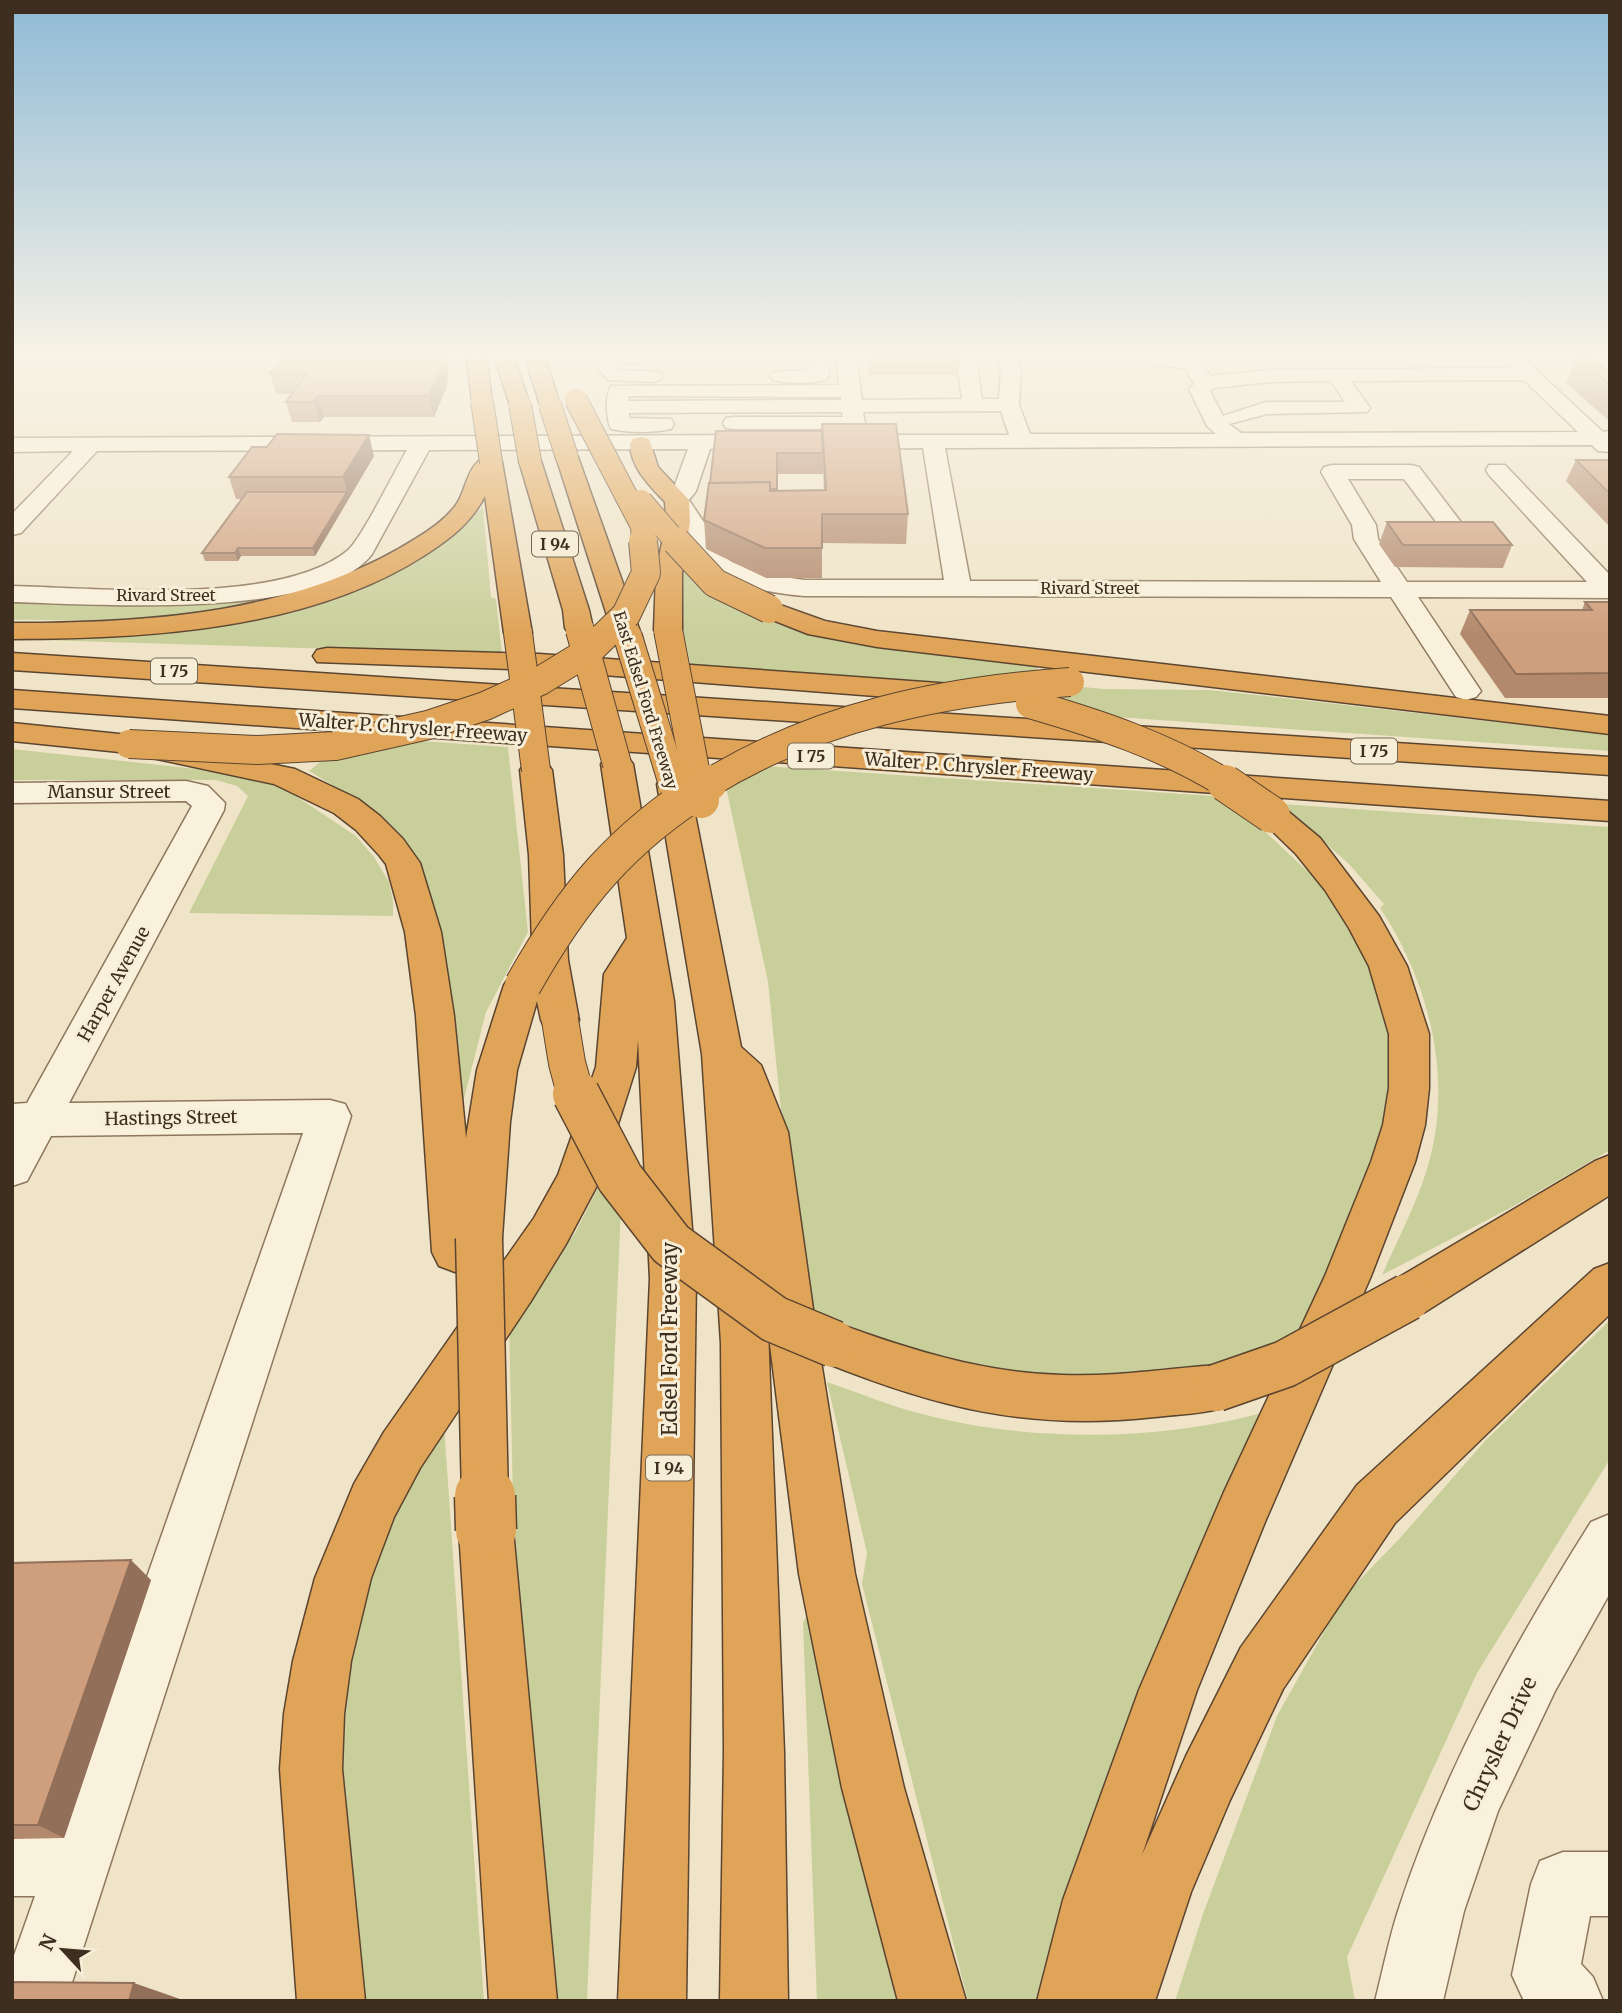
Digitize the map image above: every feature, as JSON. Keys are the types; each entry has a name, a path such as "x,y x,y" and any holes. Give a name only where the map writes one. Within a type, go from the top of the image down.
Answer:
{"highway":[{"path":"489,448 491,462 484,495 518,633 545,855 549,960 567,1063 578,1102 620,1178 671,1244 774,1319 882,1364 1020,1395 1092,1399 1216,1388 1285,1364 1408,1297 1610,1173"},
{"name":"Edsel Ford Freeway","path":"528,448 617,764 655,1001 673,1279 667,1538 652,1934 653,2001"},
{"name":"East Edsel Ford Freeway","path":"564,448 628,637 687,792"},
{"path":"12,732 129,744 254,751 334,746 439,724 535,686 576,660 620,622 637,596 644,578 647,565 645,537 624,448"},
{"path":"628,448 702,572 715,583 769,609 818,628 877,639 1610,725"},
{"path":"634,448 649,471 677,500 678,522 669,573 668,630 687,792 686,843 722,1054 745,1343 753,1738 754,2001"},
{"path":"12,631 78,630 187,621 283,603 319,593 391,565 416,550 484,495"},
{"path":"12,652 47,650 539,662 942,691 1030,704 1092,721 1149,742 1195,764 1240,791 1272,815 1308,846 1337,882 1366,925 1388,966 1409,1034 1409,1088 1404,1125 1394,1162 1348,1276 1243,1511 1168,1690 1095,1900 1071,2001"},
{"name":"I 75","path":"12,661 1610,766"},
{"path":"467,1245 497,1070 523,985 540,949 584,886 647,824 731,768 811,731 906,703 1013,686 1070,682 1159,682 1241,688 1280,687"},
{"name":"Walter P. Chrysler Freeway","path":"12,699 1610,811"},
{"path":"129,744 240,765 284,776 314,789 346,806 368,823 403,863 423,932 467,1245 486,1530 523,2001"},
{"path":"331,2001 311,1769 314,1714 322,1661 343,1578 373,1503 402,1451 536,1253 579,1178 616,1067 623,974 646,936"},
{"path":"722,1054 747,1076 767,1132 782,1260 827,1574 873,1788 932,2001"},
{"path":"1121,2001 1159,1892 1208,1778 1262,1668 1376,1504 1610,1283"}],"street":[{"path":"12,528 88,448"},
{"name":"Rivard Street","path":"12,594 213,596 257,592 317,578 358,556 419,448"},
{"path":"677,500 684,491 699,448"},
{"path":"934,448 958,587"},
{"path":"1497,470 1609,590"},
{"path":"1465,542 1411,472 1332,472 1364,525 1366,539 1466,691"},
{"name":"Rivard Street","path":"677,500 692,516 697,529 699,551 712,562 746,578 772,586 1609,590"},
{"name":"Mansur Street","path":"12,793 186,791 205,797"},
{"name":"Harper Avenue","path":"12,1169 25,1120 208,810 209,803 205,797"},
{"name":"Hastings Street","path":"25,1120 330,1116 78,1865"},
{"name":"Chrysler Drive","path":"1409,2001 1434,1899 1488,1760 1557,1627 1610,1541"},
{"path":"12,1864 78,1865 32,2001"},
{"path":"1569,2001 1546,1975 1563,1884 1610,1884"}],"green space":[{"path":"483,507 491,597 496,599 502,654 40,640 44,636 282,611 455,532"},
{"path":"681,557 749,608 1038,666 1034,678 1072,686 1209,690 1610,735 1610,751 1115,717 1015,691 939,682 691,666 680,616"},
{"path":"320,584 238,605 182,614 98,621 12,620 12,599"},
{"path":"421,741 508,747 528,932 486,1012 459,1118 436,915 415,858 362,803 309,771 320,762"},
{"path":"12,749 215,771 284,788 356,836 374,857 389,882 393,916 189,913 248,796 237,786 216,780 12,780"},
{"path":"764,766 1228,797 1331,893 1394,1002 1397,1103 1304,1333 1219,1368 1074,1383 947,1363 801,1307 768,982 726,787"},
{"path":"1282,804 1610,827 1610,1150 1512,1207 1382,1275 1417,1198 1434,1138 1438,1104 1433,1035 1412,968 1398,937 1380,908 1384,904 1349,864"},
{"path":"624,1137 587,2001 543,2001 513,1499 509,1322 575,1233"},
{"path":"1610,1320 1610,1459 1477,1673 1347,1957 1355,2001 1175,2001 1203,1914 1277,1716 1344,1596 1400,1538 1485,1441"},
{"path":"827,1382 918,1413 959,1423 1046,1433 1090,1435 1178,1429 1221,1423 1262,1413 1040,2001 968,2001 862,1584 867,1553"},
{"path":"443,1411 484,2001 348,2001 331,1744 372,1547"},
{"path":"815,1615 905,2001 817,2001 803,1623 806,1617"}],"building":[{"path":"251,448 361,448 343,477 229,477"},
{"path":"714,448 823,448 823,453 777,453 777,489 770,489 770,482 710,483"},
{"path":"823,448 899,448 908,514 822,514 822,548 765,548 704,520 709,483 770,482 770,491 826,490"},
{"path":"1576,460 1610,460 1610,494"},
{"path":"247,492 347,492 313,548 238,548 235,553 202,553"},
{"path":"1387,522 1493,522 1512,545 1403,545"},
{"path":"1585,602 1610,602 1610,673 1516,674 1470,610 1592,610"},
{"path":"131,1560 38,1825 12,1825 12,1563"},
{"path":"12,1982 134,1983 129,2001 12,2001"}]}
